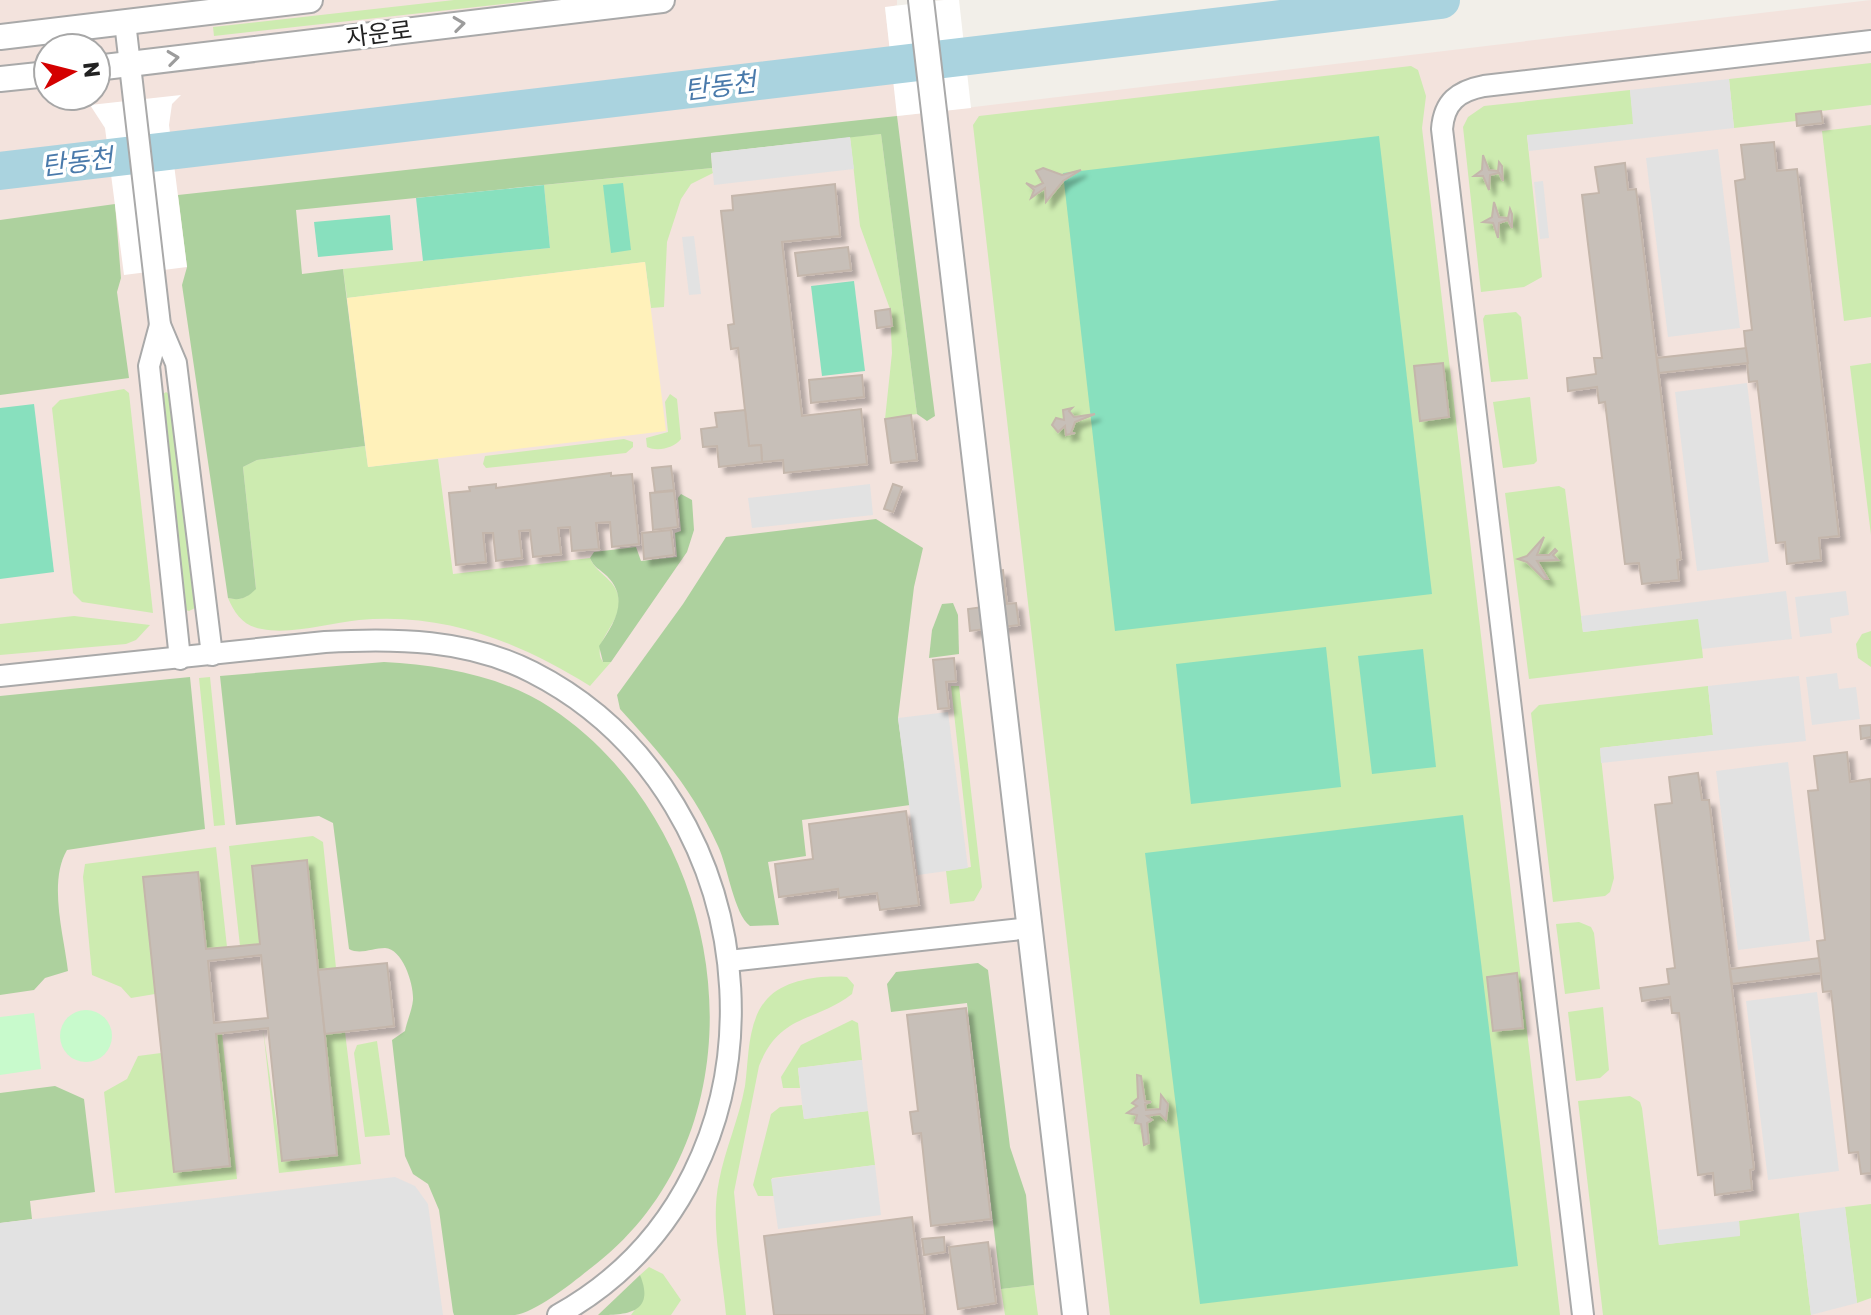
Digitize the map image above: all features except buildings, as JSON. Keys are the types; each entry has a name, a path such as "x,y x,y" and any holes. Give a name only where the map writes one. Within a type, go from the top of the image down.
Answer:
{"street":[{"path":"0,37 310,0"},
{"name":"자운로","path":"112,66 662,0"},
{"path":"922,5 1075,1315"},
{"path":"125,22 160,325 176,363 212,655"},
{"path":"1582,1312 1471,386 1442,129 1443,113 1458,95 1484,86 1871,41"},
{"path":"0,79 32,76"},
{"path":"160,325 149,366 180,659"},
{"path":"0,676 377,639 434,642 484,654 530,671 571,694 611,729 664,789 706,866 720,908 729,961 731,1034 724,1087 699,1164 662,1225 634,1258 595,1292 558,1315"},
{"path":"729,961 1030,928"}],"shaded area":[{"path":"0,0 897,0 897,5 885,8 898,116 1871,0 1871,1315 0,1315"},
{"path":"1729,79 1734,128 1529,151 1527,135 1633,124 1630,90"},
{"path":"850,137 854,169 714,185 711,153"},
{"path":"1718,149 1740,328 1668,337 1646,158"},
{"path":"1543,181 1549,238 1540,239 1534,182"},
{"path":"694,236 701,294 689,295 682,237"},
{"path":"1747,383 1769,562 1697,571 1675,392"},
{"path":"870,484 873,515 752,528 748,498"},
{"path":"1786,591 1792,639 1702,649 1698,619 1583,632 1581,616"},
{"path":"1846,591 1849,615 1830,618 1832,633 1800,637 1795,597"},
{"path":"1837,673 1839,689 1856,687 1860,719 1812,725 1806,677"},
{"path":"1799,676 1806,741 1601,763 1600,748 1713,735 1708,686"},
{"path":"948,712 968,868 918,875 898,718"},
{"path":"1788,762 1810,941 1738,950 1716,771"},
{"path":"1817,992 1839,1171 1768,1180 1746,1001"},
{"path":"862,1060 868,1111 804,1119 798,1068"},
{"path":"875,1165 881,1215 778,1229 771,1179"},
{"path":"395,1177 415,1186 428,1204 443,1315 0,1315 0,1223"},
{"path":"1845,1207 1857,1303 1811,1315 1799,1213"},
{"path":"1739,1221 1740,1236 1659,1245 1657,1230"}],"green space":[{"path":"454,0 539,0 214,36 213,27"},
{"path":"1871,63 1871,105 1796,114 1796,121 1734,128 1729,79"},
{"path":"1411,66 1418,70 1426,96 1422,128 1560,1315 1110,1315 973,125 979,116"},
{"path":"1630,90 1634,124 1527,136 1542,277 1524,287 1481,292 1463,127 1468,117 1484,106"},
{"path":"897,116 935,416 927,421 917,414 881,134 711,153 712,168 296,210 302,274 343,269 365,446 257,460 243,467 256,589 243,598 228,598 182,285 187,267 178,195"},
{"path":"1871,125 1871,317 1844,321 1822,131"},
{"path":"881,134 917,414 885,419 892,353 890,309 860,226 850,137"},
{"path":"1379,136 1432,594 1115,631 1063,173"},
{"path":"712,168 713,173 691,184 681,199 667,242 664,307 651,308 645,262 347,298 343,269 550,248 544,185"},
{"path":"623,183 631,250 611,253 603,185"},
{"path":"544,185 550,248 423,261 416,198"},
{"path":"115,204 121,278 117,292 129,378 0,395 0,220"},
{"path":"390,215 393,250 318,257 314,222"},
{"path":"854,281 865,371 822,376 811,286"},
{"path":"1516,312 1521,317 1528,379 1491,382 1483,319 1485,315"},
{"path":"1871,363 1871,535 1850,366"},
{"path":"124,389 129,393 153,613 82,602 73,593 52,408 60,400"},
{"path":"166,392 173,397 197,607 189,611 185,610 159,397"},
{"path":"670,394 677,399 681,439 666,448 647,447 646,438 668,432 665,402"},
{"path":"1530,397 1537,461 1503,468 1493,402"},
{"path":"34,404 54,572 0,579 0,408"},
{"path":"624,439 633,442 633,447 626,453 486,468 483,464 485,456"},
{"path":"365,446 368,467 438,459 453,574 590,558 616,589 619,604 600,649 603,662 611,662 590,686 536,656 451,626 391,619 273,630 255,627 240,618 228,598 243,598 256,588 243,467 257,460"},
{"path":"1559,486 1565,489 1583,632 1699,618 1703,658 1529,679 1505,493"},
{"path":"681,494 692,500 694,530 687,552 611,662 603,662 599,646 614,620 618,594 590,558 594,552 636,547 641,561 677,557 675,533 681,531 678,498"},
{"path":"876,519 923,548 914,587 898,718 910,805 802,820 806,856 768,862 779,925 750,926 735,901 722,855 698,807 662,757 620,709 617,695 683,604 726,537"},
{"path":"953,603 958,615 959,654 929,658 932,630 942,604"},
{"path":"74,616 150,625 136,640 126,644 0,655 0,624"},
{"path":"1871,631 1871,667 1858,658 1856,644 1862,634"},
{"path":"1326,647 1341,787 1191,804 1176,664"},
{"path":"1423,649 1436,767 1372,774 1358,656"},
{"path":"384,662 449,669 513,688 551,708 612,760 659,825 691,899 708,978 707,1058 689,1135 653,1205 596,1264 535,1308 515,1315 454,1315 439,1210 428,1184 413,1174 405,1156 392,1040 405,1031 412,1004 412,986 402,961 391,950 349,949 333,823 319,816 236,825 220,676"},
{"path":"190,677 205,829 67,850 61,863 58,893 68,971 45,978 34,990 0,995 0,696"},
{"path":"210,677 225,825 214,826 199,678"},
{"path":"951,686 959,686 982,887 974,901 950,904 946,871 971,867"},
{"path":"1708,686 1713,735 1600,748 1614,878 1610,892 1605,896 1553,902 1531,713 1539,705"},
{"path":"1463,815 1518,1266 1200,1304 1145,853"},
{"path":"313,836 323,842 336,968 318,970 307,861 260,944 240,946 229,846"},
{"path":"216,847 227,947 206,949 198,872 144,877 155,994 131,998 121,987 92,975 83,877 85,864"},
{"path":"1579,922 1591,927 1594,933 1600,989 1565,994 1556,924"},
{"path":"978,963 988,970 1010,1147 1026,1195 1034,1285 1001,1289 967,1003 891,1012 887,984 896,972"},
{"path":"847,977 854,985 852,994 777,1036 759,1066 734,1192 746,1315 726,1315 716,1231 717,1197 745,1086 750,1040 756,1018 767,999 784,987 815,978"},
{"path":"1603,1007 1609,1070 1600,1078 1576,1081 1568,1012"},
{"path":"86,1010 105,1017 112,1036 105,1055 86,1062 67,1055 60,1036 67,1017"},
{"path":"34,1013 41,1069 0,1075 0,1017"},
{"path":"852,1020 858,1023 862,1060 798,1068 800,1088 783,1088 781,1077 801,1045"},
{"path":"263,1029 282,1161 337,1155 325,1034 345,1032 361,1164 279,1173"},
{"path":"222,1033 237,1179 115,1193 104,1092 127,1079 138,1056 161,1053 174,1171 230,1166 216,1034"},
{"path":"377,1041 390,1135 365,1137 354,1053 357,1045"},
{"path":"55,1086 84,1099 95,1192 30,1201 32,1219 0,1223 0,1093"},
{"path":"1630,1096 1640,1102 1642,1108 1659,1245 1740,1235 1739,1221 1799,1213 1811,1315 1603,1315 1578,1101"},
{"path":"802,1105 804,1119 868,1111 875,1165 772,1178 774,1196 758,1196 753,1185 771,1114 780,1107"},
{"path":"1871,1204 1871,1298 1857,1303 1845,1207"},
{"path":"649,1267 663,1274 681,1300 671,1315 631,1315 642,1300 640,1275"},
{"path":"640,1275 644,1288 641,1305 627,1313 598,1315"},
{"path":"1034,1285 1038,1315 1005,1315 1001,1289"}],"sand":[{"path":"645,262 666,431 368,467 347,298"}],"pier":[{"path":"959,0 971,108 897,116 885,7"},
{"path":"181,95 172,104 169,125 187,267 124,275 105,128 95,112 112,112 112,103"}],"waterway":[{"name":"탄동천","path":"0,171 1441,0"}]}
